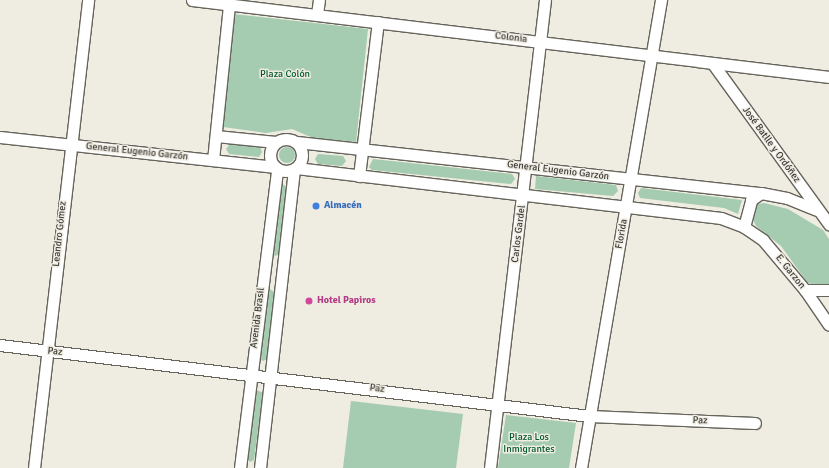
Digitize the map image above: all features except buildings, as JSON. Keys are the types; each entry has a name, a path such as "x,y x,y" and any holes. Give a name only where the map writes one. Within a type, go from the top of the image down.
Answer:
{"street":[{"name":"Leandro Gómez","path":"34,468 88,0"},
{"name":"Colonia","path":"192,0 829,77"},
{"path":"292,12 293,0"},
{"path":"317,14 319,0"},
{"name":"Carlos Gardel","path":"490,468 545,0"},
{"name":"Florida","path":"581,468 661,0"},
{"path":"213,160 229,4"},
{"path":"359,176 378,22"},
{"name":"José Batlle y Ordóñez","path":"713,64 817,210 829,224"},
{"name":"General Eugenio Garzón","path":"0,136 70,146 213,160 276,168"},
{"path":"216,136 276,142 286,138 297,142 303,152 302,158 295,169"},
{"path":"276,142 270,154 276,168 288,171 295,169 627,206 721,218 744,227 751,200 761,193"},
{"name":"General Eugenio Garzón","path":"297,142 631,180 761,193 787,198 817,210"},
{"name":"Avenida Brasil","path":"240,468 276,168"},
{"name":"Avenida Brasil","path":"260,468 295,169"},
{"name":"E. Garzon","path":"744,227 763,240 805,290 829,325"},
{"path":"805,290 829,290"},
{"name":"Paz","path":"0,345 498,403 589,416 755,423"}],"green space":[{"name":"Plaza Colón","path":"233,14 368,29 356,142 313,138 292,129 266,133 223,127"},
{"path":"230,144 260,147 262,152 259,157 229,154 226,149"},
{"path":"287,147 293,149 295,155 293,161 287,163 281,161 279,155 281,149"},
{"path":"318,154 343,156 346,161 342,166 318,164 315,159"},
{"path":"373,159 512,174 515,179 511,184 372,170 369,167"},
{"path":"536,176 616,185 618,191 613,196 535,189"},
{"path":"282,184 287,187 280,254 275,256 272,253"},
{"path":"641,188 742,200 738,214 724,208 640,198 638,193"},
{"path":"764,203 788,209 823,230 829,239 829,284 813,285 807,282 781,246 756,226 752,218 753,210 758,204"},
{"path":"269,289 275,292 267,359 263,361 259,358"},
{"path":"257,390 263,393 254,460 250,462 247,459"},
{"path":"351,401 463,414 456,468 343,468"},
{"name":"Plaza Los Inmigrantes","path":"506,415 576,423 569,468 498,468"}],"place":[{"name":"Almacén","path":"316,206"},
{"name":"Hotel Papiros","path":"309,301"}]}
